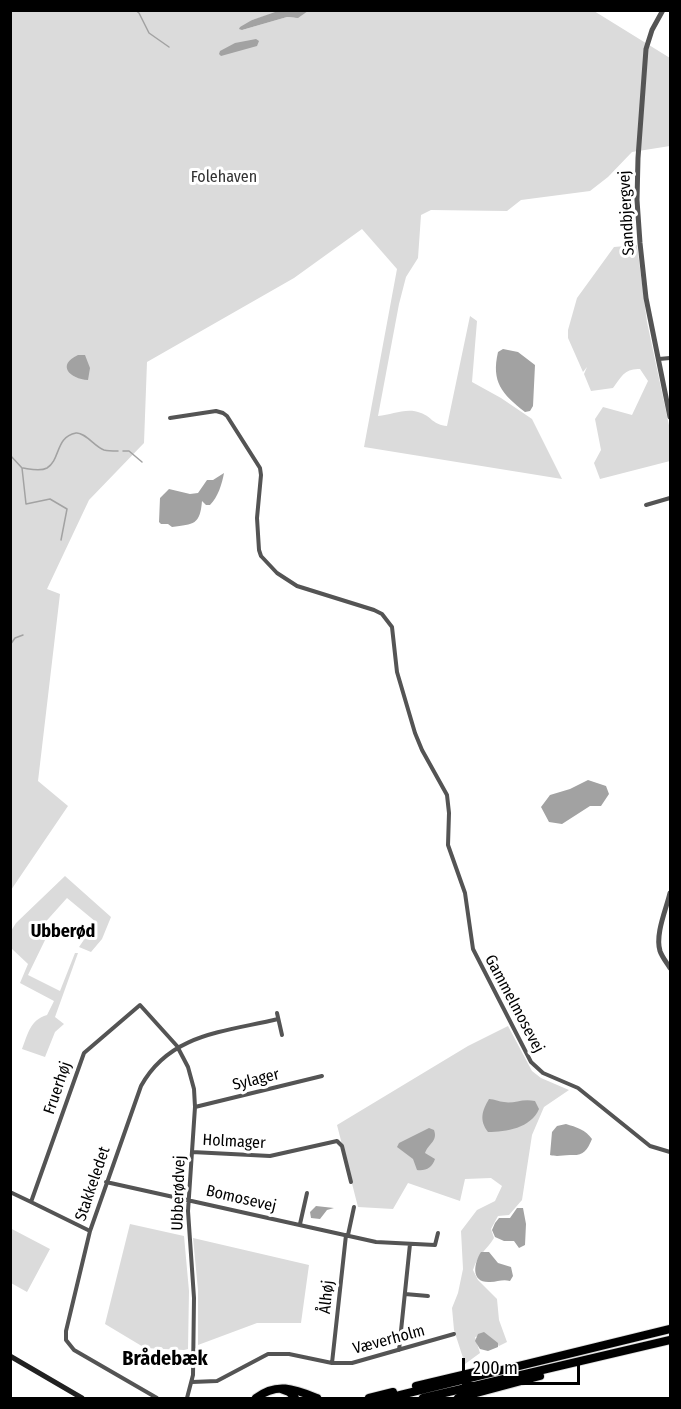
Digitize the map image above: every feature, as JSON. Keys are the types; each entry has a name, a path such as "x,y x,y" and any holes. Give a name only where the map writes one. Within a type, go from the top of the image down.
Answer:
{"highway":[{"path":"388,1398 670,1329"},
{"path":"423,1398 670,1340"},
{"path":"458,1398 578,1367 613,1354"},
{"path":"369,1398 528,1361 541,1361"},
{"path":"256,1398 274,1389 290,1388 317,1398"},
{"path":"274,1389 285,1390 295,1398"}],"main road":[{"path":"10,1356 82,1398"}],"street":[{"name":"Sandbjergvej","path":"663,10 646,47 637,190 646,298 670,417"},
{"path":"659,358 670,358"},
{"name":"Gammelmosevej","path":"170,418 216,411 227,416 260,468 262,483 257,518 259,550 269,567 297,586 374,610 388,620 394,637 397,672 415,733 447,795 448,845 466,900 472,949 488,981 536,1068 578,1088 650,1146 670,1152"},
{"path":"646,505 670,498"},
{"path":"670,893 659,944 662,956 670,968"},
{"name":"Ubberødvej","path":"140,1005 177,1046 191,1077 195,1107 188,1199 194,1298 192,1382 187,1398"},
{"name":"Fruerhøj","path":"32,1202 84,1053 140,1005"},
{"path":"277,1013 282,1035"},
{"name":"Stakkeledet","path":"157,1398 74,1350 66,1340 90,1231 141,1086 159,1060 177,1046 197,1038 278,1019"},
{"name":"Sylager","path":"195,1107 322,1076"},
{"name":"Holmager","path":"192,1152 270,1156 337,1141 342,1146 351,1182"},
{"name":"Bomosevej","path":"106,1182 376,1242 435,1245 438,1233"},
{"path":"10,1192 90,1231"},
{"path":"300,1224 307,1193"},
{"path":"347,1235 354,1207"},
{"name":"Ålhøj","path":"332,1363 347,1235"},
{"path":"399,1350 410,1244"},
{"path":"405,1294 428,1296"},
{"name":"Væverholm","path":"192,1382 217,1380 268,1354 289,1353 332,1363 352,1364 454,1334"}],"green space":[{"name":"Folehaven","path":"11,11 281,11 252,20 242,30 287,17 294,18 308,11 594,11 670,58 670,146 632,152 608,177 590,191 521,200 507,211 431,210 421,215 418,258 406,277 399,304 378,416 415,411 447,426 470,316 477,321 472,382 532,419 562,479 364,447 397,269 362,229 294,278 147,362 144,443 89,500 47,589 60,594 38,781 68,806 11,890"},
{"path":"637,245 647,322 670,430 670,461 600,479 594,463 601,450 595,419 603,407 632,415 648,381 640,369 635,369 624,374 613,388 591,391 584,374 587,367 583,372 568,338 568,330 577,298 614,247"},
{"path":"65,876 111,917 102,939 91,952 79,947 96,922 67,898 41,927 46,938 28,975 60,991 75,953 78,953 55,1017 64,1024 55,1032 45,1057 22,1049 33,1024 47,1015 54,1001 20,983 28,964 11,948 11,931 16,923"},
{"path":"508,1026 532,1071 541,1078 569,1090 544,1107 532,1135 522,1200 509,1215 498,1216 491,1229 494,1238 480,1256 473,1270 478,1280 497,1299 499,1320 507,1342 499,1346 486,1335 475,1337 480,1353 465,1364 454,1330 452,1308 463,1269 461,1231 477,1210 495,1201 502,1186 491,1178 465,1179 460,1201 408,1183 393,1209 358,1207 337,1125 468,1046"},
{"path":"130,1224 184,1236 189,1291 188,1349 145,1348 105,1324"},
{"path":"10,1228 50,1249 27,1292 11,1283"},
{"path":"193,1238 309,1265 301,1323 257,1323 198,1345 198,1290"}],"shaded area":[{"path":"281,10 308,11 298,18 287,17 239,29 252,20"},
{"path":"256,39 259,41 257,46 221,56 219,54 220,51 235,43"},
{"path":"503,349 518,352 535,365 533,406 530,411 525,412 500,386 497,379 496,362 498,352"},
{"path":"78,355 85,355 90,368 88,380 76,377 68,371 68,363"},
{"path":"224,473 215,498 210,505 202,501 200,515 194,522 172,527 159,522 160,498 169,489 190,494 198,493 207,480 213,480"},
{"path":"588,780 606,786 609,794 601,806 590,806 562,824 549,822 541,807 550,795"},
{"path":"489,1099 502,1102 535,1101 539,1109 524,1125 510,1130 488,1132 482,1116"},
{"path":"566,1124 587,1133 592,1139 590,1143 584,1152 578,1155 550,1155 552,1132 557,1126"},
{"path":"429,1128 434,1130 435,1137 425,1153 435,1159 428,1168 417,1170 413,1159 397,1147 399,1143"},
{"path":"316,1206 334,1208 327,1210 320,1219 311,1218 310,1212"},
{"path":"517,1208 523,1208 526,1224 525,1245 519,1248 514,1241 504,1241 495,1237 492,1230 499,1218 510,1218"},
{"path":"481,1252 489,1252 498,1263 511,1267 513,1276 510,1281 490,1282 479,1279 475,1267"},
{"path":"484,1332 498,1343 498,1347 488,1351 480,1349 475,1341 478,1334"}],"waterway":[{"path":"135,10 139,13 149,33 169,47"},
{"path":"23,468 38,470 47,468 61,443 69,435 76,433 83,435 104,450 118,451"},
{"path":"123,451 129,451 142,462"},
{"path":"10,455 22,468 26,504 50,499 67,509 61,540"},
{"path":"10,645 15,638 23,635"}],"district":[{"name":"Ubberød","path":"63,932"},
{"name":"Brådebæk","path":"165,1359"}]}
